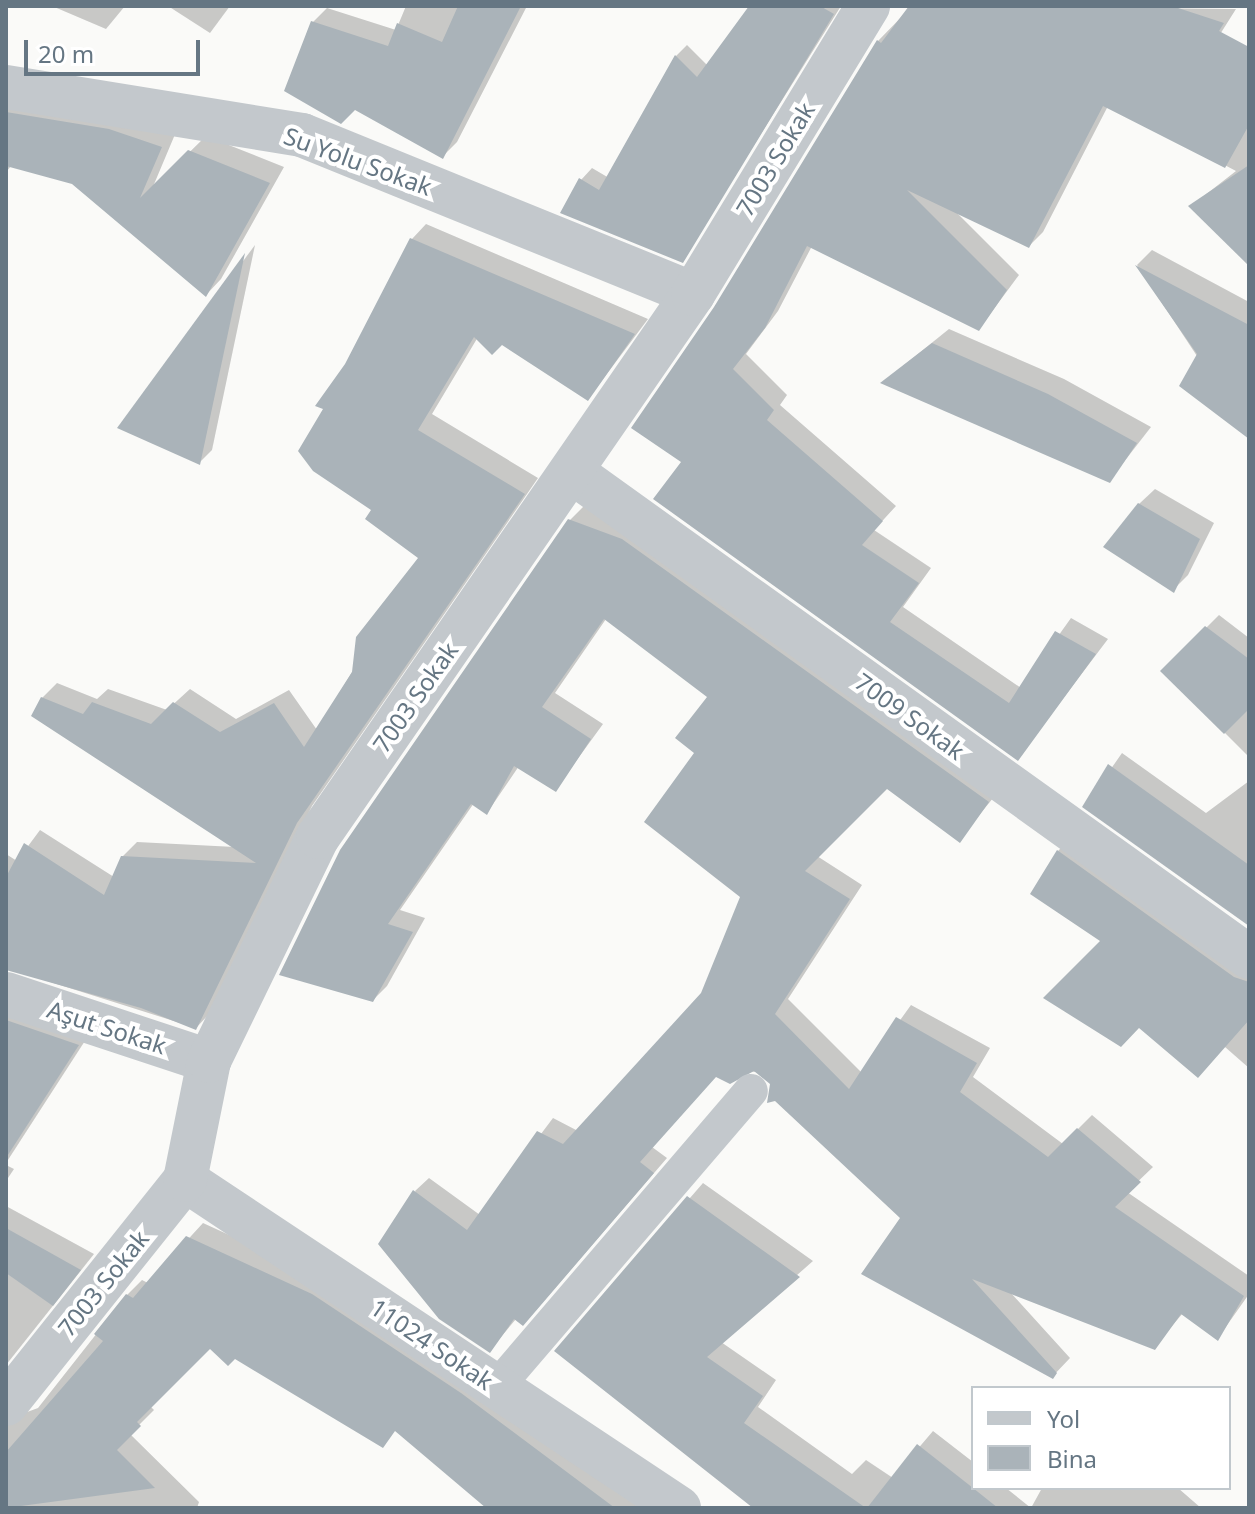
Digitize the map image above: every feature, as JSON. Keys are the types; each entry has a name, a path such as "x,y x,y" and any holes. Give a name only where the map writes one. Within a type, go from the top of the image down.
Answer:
{"street":[{"name":"7003 Sokak","path":"6,1404 185,1180 209,1061 318,837 693,294 868,6"},
{"name":"Su Yolu Sokak","path":"6,87 302,135 693,294"},
{"name":"7009 Sokak","path":"572,472 1249,957"},
{"name":"Aşut Sokak","path":"6,994 209,1061"},
{"name":"11024 Sokak","path":"185,1180 679,1508"}],"lane":[{"path":"497,1387 751,1091"}],"building":[{"path":"458,6 521,6 443,159 355,110 341,124 284,91 311,21 388,46 397,23 442,42"},
{"path":"749,6 820,6 834,14 683,263 560,213 579,178 599,190 675,55 697,77"},
{"path":"909,6 1172,6 1224,23 1219,31 1249,47 1249,125 1225,168 1103,106 1029,248 907,190 1007,290 979,331 807,246 765,328 733,369 774,410 767,420 883,521 862,545 919,583 890,622 1009,703 1055,631 1096,654 1018,761 653,499 681,462 631,428 714,307 877,40 881,43"},
{"path":"6,112 109,129 162,147 140,198 188,150 270,183 206,297 72,184 6,166"},
{"path":"1249,165 1249,266 1188,206"},
{"path":"410,238 635,334 588,401 502,345 492,355 474,337 418,430 525,494 297,823 196,1030 141,1008 6,970 6,877 24,843 104,895 121,856 256,863 31,716 41,697 83,714 92,702 151,724 173,702 220,732 274,703 304,747 352,672 356,637 418,558 365,519 371,510 313,471 298,451 323,409 315,406 345,364"},
{"path":"245,253 200,465 117,428"},
{"path":"1135,265 1249,325 1249,439 1179,386 1197,354"},
{"path":"932,343 1048,394 1137,443 1110,483 880,383"},
{"path":"1138,503 1200,539 1174,593 1103,547"},
{"path":"568,519 622,539 989,802 960,843 887,789 805,871 850,899 775,1014 849,1089 896,1017 977,1063 960,1092 1048,1157 1077,1128 1141,1182 1115,1207 1244,1296 1218,1341 1181,1314 1155,1350 972,1279 1057,1373 1053,1379 861,1274 900,1218 775,1101 767,1103 770,1084 754,1071 730,1084 716,1077 640,1162 654,1173 523,1326 514,1319 490,1353 439,1319 378,1244 413,1190 467,1230 537,1131 563,1144 701,993 740,897 644,822 694,753 675,738 707,697 604,619 542,707 591,739 556,792 514,766 487,815 471,804 388,924 413,932 373,1002 279,975 340,850"},
{"path":"1205,626 1249,659 1249,709 1224,734 1160,671"},
{"path":"1108,764 1249,865 1249,926 1082,807"},
{"path":"1057,850 1234,977 1249,982 1249,1020 1198,1078 1139,1028 1121,1047 1043,998 1100,941 1030,894"},
{"path":"6,1020 79,1045 6,1158"},
{"path":"687,1196 800,1277 707,1357 763,1396 744,1423 866,1508 753,1508 554,1351"},
{"path":"6,1228 81,1270 53,1306 6,1273"},
{"path":"186,1236 312,1294 461,1393 615,1508 486,1508 395,1431 383,1448 235,1359 228,1366 210,1349 137,1422 141,1426 117,1450 155,1488 6,1508 6,1452 103,1341 94,1334 126,1294 133,1298"},
{"path":"917,1444 971,1486 971,1490 976,1490 998,1508 867,1508"}]}
